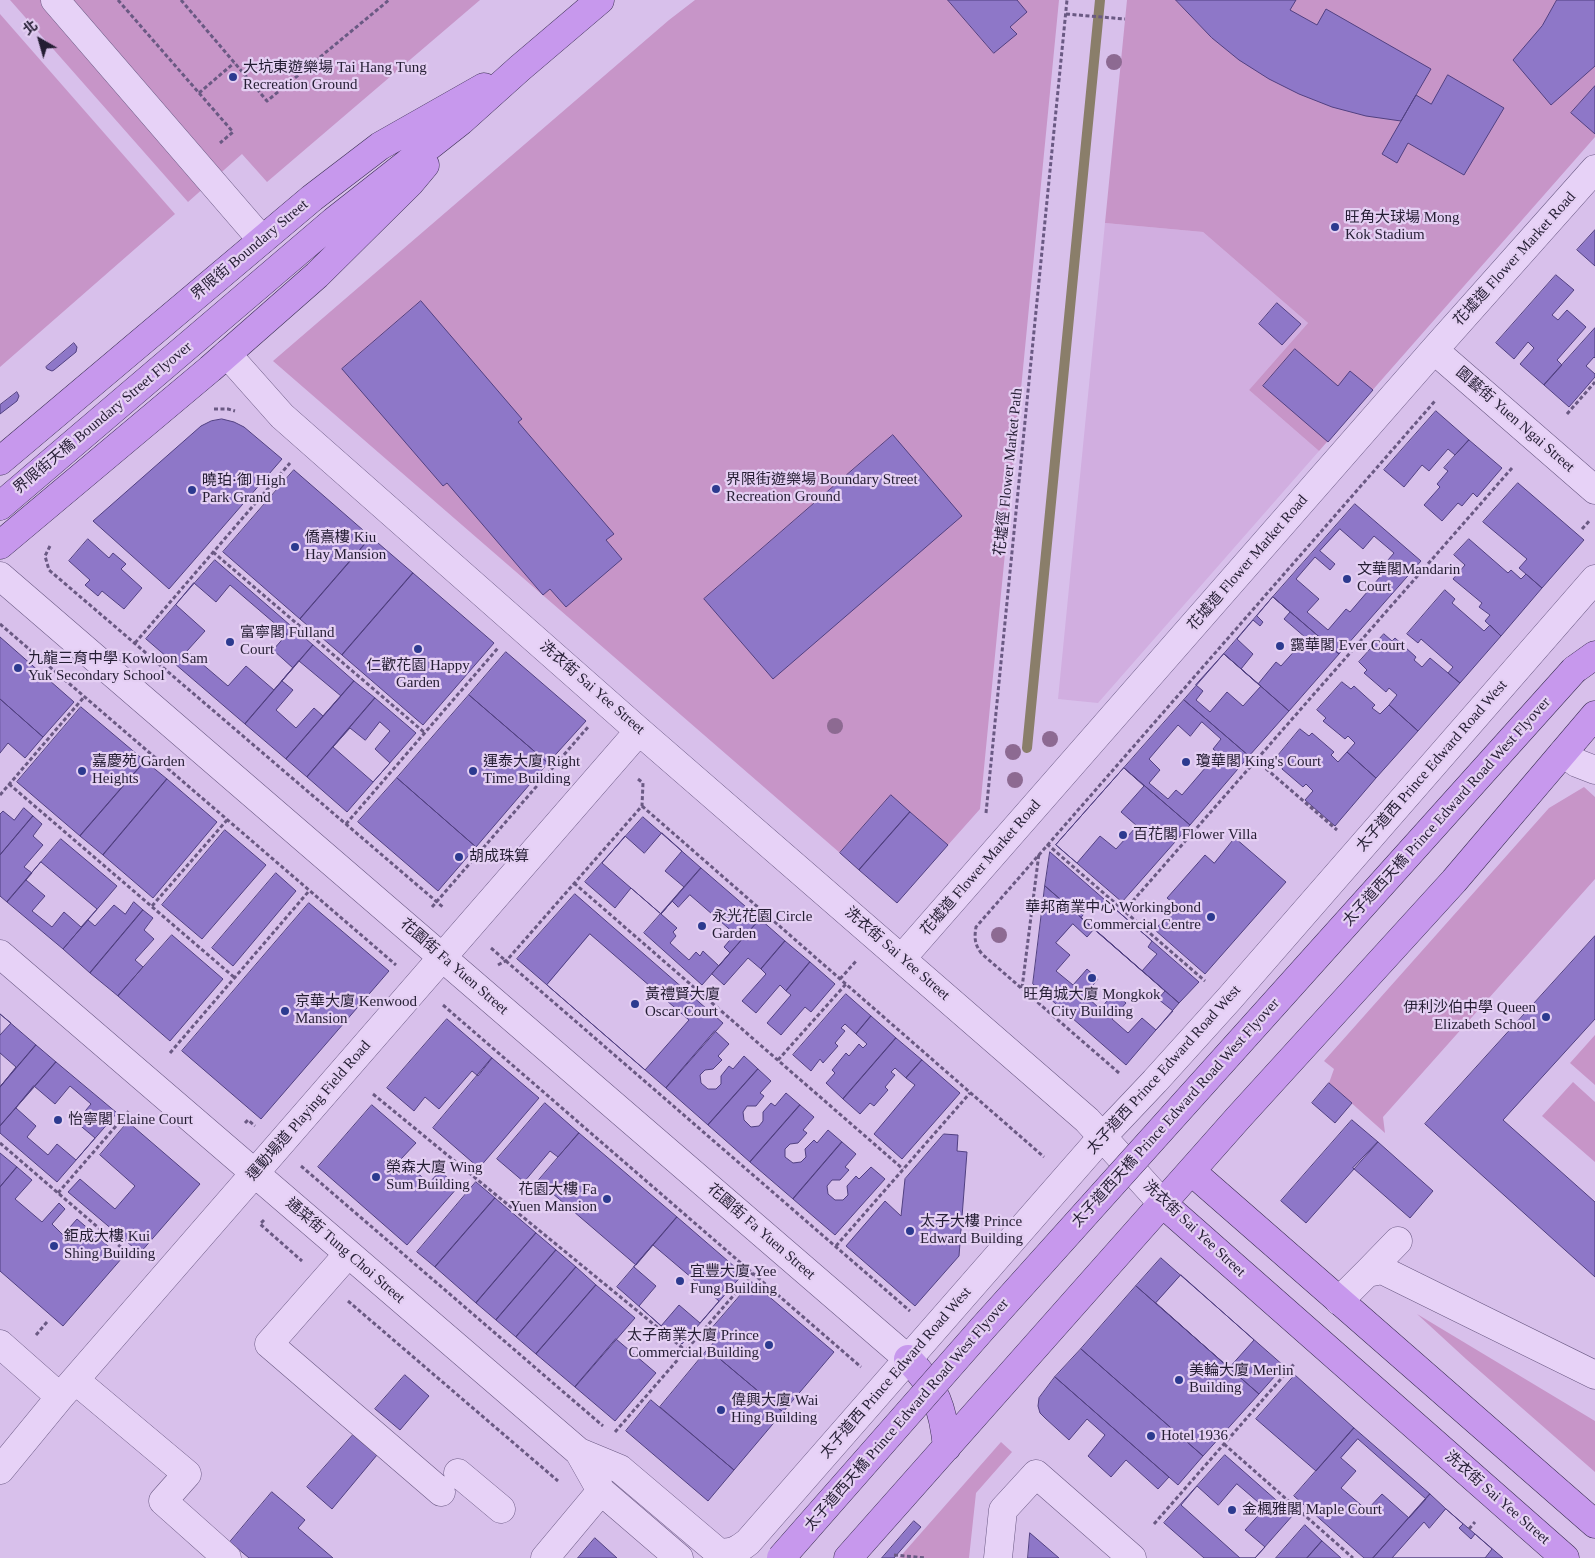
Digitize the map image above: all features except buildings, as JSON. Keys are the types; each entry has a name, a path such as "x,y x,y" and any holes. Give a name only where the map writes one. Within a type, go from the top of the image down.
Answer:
{"main road":[{"name":"界限街 Boundary Street","path":"205,331 334,221 461,121 600,0"},
{"name":"界限街 Boundary Street","path":"0,461 312,198 380,146 520,68"},
{"name":"界限街 Boundary Street","path":"0,545 318,275 410,183 461,121"},
{"name":"界限街天橋 Boundary Street Flyover","path":"0,506 205,331"},
{"name":"太子道西天橋 Prince Edward Road West Flyover","path":"781,1558 989,1322 1584,663"},
{"path":"848,1558 1191,1171 1454,882 1595,715"},
{"path":"1191,1171 1595,1524"},
{"name":"洗衣街 Sai Yee Street","path":"1162,1204 1564,1558"},
{"path":"908,1360 922,1374 936,1396 944,1421 947,1447"}],"street":[{"path":"55,0 198,163 262,240"},
{"name":"花墟道 Flower Market Road","path":"902,958 1434,350 1595,169"},
{"name":"園藝街 Yuen Ngai Street","path":"1434,350 1595,490"},
{"name":"洗衣街 Sai Yee Street","path":"227,354 282,416 1087,1120 1162,1204"},
{"name":"花園街 Fa Yuen Street","path":"0,576 908,1360"},
{"name":"太子道西 Prince Edward Road West","path":"579,1452 620,1469 718,1552 728,1554 738,1550 748,1542 1102,1137 1155,1082 1230,998 1595,579"},
{"name":"運動場道 Playing Field Road","path":"0,1470 67,1388 639,730"},
{"path":"1563,753 1577,763 1595,770"},
{"name":"通菜街 Tung Choi Street","path":"0,954 579,1452 594,1499 679,1558"},
{"path":"1339,1301 1398,1241"},
{"path":"348,1254 269,1344 450,1482 501,1509"},
{"path":"1367,1273 1382,1270 1595,1375"},
{"path":"0,1344 67,1388 187,1474 163,1502 227,1558"},
{"path":"998,1558 1003,1510 1036,1474 1132,1558"},
{"path":"545,1558 594,1499"}],"path":[{"path":"118,0 233,132 198,163"},
{"path":"181,0 268,101 389,0"},
{"name":"花墟徑 Flower Market Path","path":"980,820 987,812 1067,0"},
{"path":"1066,14 1125,19"},
{"path":"199,93 234,62"},
{"path":"1567,414 1595,382"},
{"path":"1124,1078 982,954 976,946 974,937 976,927 1435,401"},
{"path":"209,411 215,408 228,409 239,413"},
{"path":"135,643 293,458"},
{"path":"1124,911 1512,468"},
{"path":"213,552 424,733"},
{"path":"49,570 437,902"},
{"path":"0,624 868,1373"},
{"path":"346,824 499,648"},
{"path":"0,794 84,697"},
{"path":"388,958 590,725"},
{"path":"1256,760 1339,832"},
{"path":"9,784 235,978"},
{"path":"447,1008 470,981 507,960 642,806 1051,1162"},
{"path":"152,906 227,820"},
{"path":"1048,844 1207,983"},
{"path":"1022,988 1039,853"},
{"path":"574,883 903,1170"},
{"path":"170,1052 310,891"},
{"path":"507,960 916,1316"},
{"path":"778,1060 846,984"},
{"path":"836,1246 970,1093"},
{"path":"373,1094 685,1350"},
{"path":"58,1193 129,1111"},
{"path":"0,1143 130,1255"},
{"path":"307,1171 605,1428"},
{"path":"260,1224 325,1281 594,1499"},
{"path":"613,1435 752,1273"},
{"path":"1154,1524 1294,1364"},
{"path":"1224,1444 1353,1558"},
{"path":"1469,1529 1475,1522"},
{"path":"890,1554 926,1558"}],"shaded area":[{"name":"大坑東遊樂場 Tai Hang Tung Recreation Ground","path":"10,0 480,0 267,182 242,154 188,202"},
{"name":"界限街遊樂場 Boundary Street Recreation Ground","path":"695,0 1059,0 980,809 948,845 891,796 840,853 273,361 669,20"},
{"name":"旺角大球場 Mong Kok Stadium","path":"1127,0 1595,0 1595,137 1319,451 1249,390 1308,323 1203,232 1105,223"},
{"path":"0,14 175,214 0,367"},
{"path":"1105,223 1203,232 1308,323 1249,390 1319,451 1098,703 1058,699"},
{"path":"1584,787 1595,797 1595,879 1383,1117 1385,1133 1329,1083 1334,1069 1324,1061 1549,808"},
{"path":"1595,1035 1595,1085 1570,1063"},
{"path":"1573,1082 1595,1102 1595,1162 1542,1116"},
{"path":"1417,1314 1595,1421 1595,1472 1466,1359"},
{"path":"1001,1442 1012,1452 976,1493 969,1558 899,1558"}],"waterway":[{"path":"1027,748 1100,0"}],"place":[{"name":"大坑東遊樂場 Tai Hang Tung Recreation Ground","path":"233,77"},
{"name":"旺角大球場 Mong Kok Stadium","path":"1335,227"},
{"name":"界限街遊樂場 Boundary Street Recreation Ground","path":"716,489"},
{"name":"曉珀·御 High Park Grand","path":"192,490"},
{"name":"僑熹樓 Kiu Hay Mansion","path":"295,547"},
{"name":"文華閣Mandarin Court","path":"1347,579"},
{"name":"富寧閣 Fulland Court","path":"230,642"},
{"name":"靄華閣 Ever Court","path":"1280,646"},
{"name":"仁歡花園 Happy Garden","path":"418,649"},
{"name":"九龍三育中學 Kowloon Sam Yuk Secondary School","path":"18,668"},
{"name":"瓊華閣 King's Court","path":"1186,762"},
{"name":"嘉慶苑 Garden Heights","path":"82,771"},
{"name":"運泰大廈 Right Time Building","path":"473,771"},
{"name":"百花閣 Flower Villa","path":"1123,835"},
{"name":"胡成珠算","path":"459,857"},
{"name":"華邦商業中心 Workingbond Commercial Centre","path":"1211,917"},
{"name":"永光花園 Circle Garden","path":"702,926"},
{"name":"旺角城大廈 Mongkok City Building","path":"1092,978"},
{"name":"黃禮賢大廈 Oscar Court","path":"635,1004"},
{"name":"京華大廈 Kenwood Mansion","path":"285,1011"},
{"name":"伊利沙伯中學 Queen Elizabeth School","path":"1546,1017"},
{"name":"怡寧閣 Elaine Court","path":"58,1120"},
{"name":"榮森大廈 Wing Sum Building","path":"376,1177"},
{"name":"花園大樓 Fa Yuen Mansion","path":"607,1199"},
{"name":"太子大樓 Prince Edward Building","path":"910,1231"},
{"name":"鉅成大樓 Kui Shing Building","path":"54,1246"},
{"name":"宜豐大廈 Yee Fung Building","path":"680,1281"},
{"name":"太子商業大廈 Prince Commercial Building","path":"769,1345"},
{"name":"美輪大廈 Merlin Building","path":"1179,1380"},
{"name":"偉興大廈 Wai Hing Building","path":"721,1410"},
{"name":"Hotel 1936","path":"1151,1436"},
{"name":"金楓雅閣 Maple Court","path":"1232,1510"}]}
